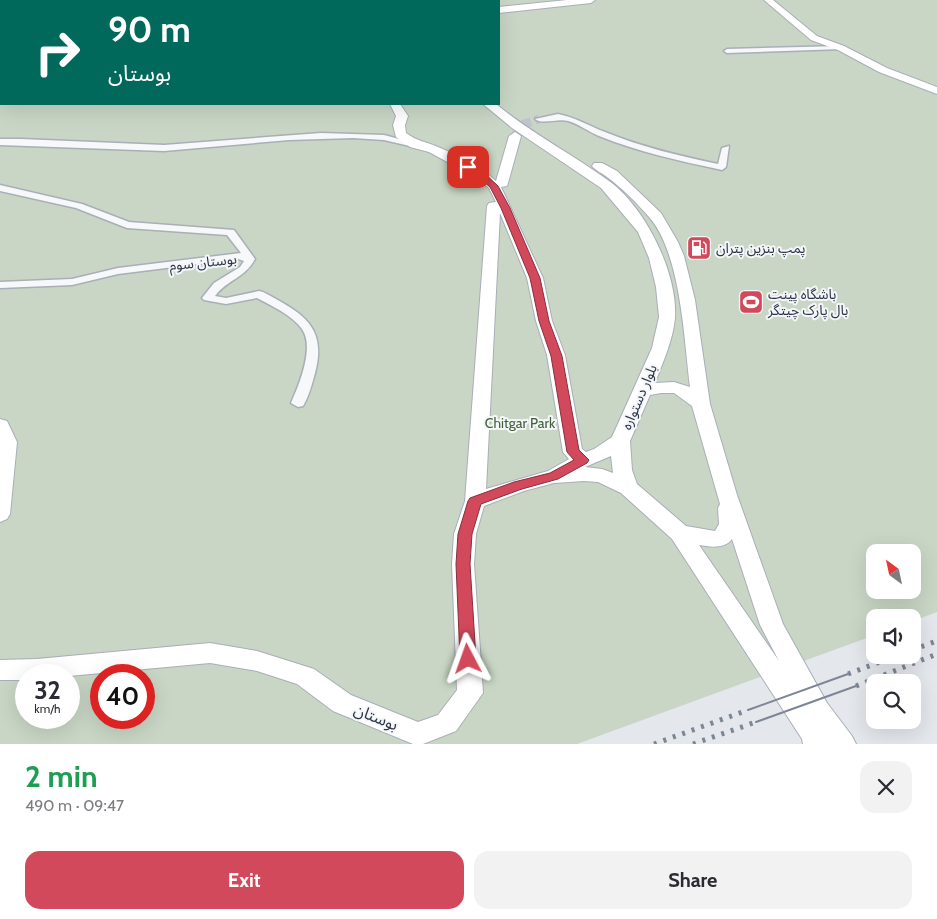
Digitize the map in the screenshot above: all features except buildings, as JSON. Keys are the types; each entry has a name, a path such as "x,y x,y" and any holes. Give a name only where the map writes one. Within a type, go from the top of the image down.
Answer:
{"street":[{"path":"500,10 591,0"},
{"path":"768,0 814,38 841,48 883,70 937,91"},
{"path":"726,51 841,48"},
{"path":"500,100 523,121 612,174 661,223 677,256 687,300 701,404 727,495 772,624 816,730"},
{"path":"396,105 402,116 399,125 400,134 414,144"},
{"name":"بلوار دستواره","path":"490,105 516,126 606,185 645,231 656,258 664,287 666,316 660,348 643,391 620,440 622,470 628,488"},
{"path":"539,118 558,116 572,119 602,134 672,157 722,167 726,148"},
{"path":"0,142 44,142 99,147 165,148 336,135 401,140 433,149 480,174 494,186 501,199 535,278 544,321 556,356 573,452 583,460"},
{"path":"502,183 515,136"},
{"path":"0,188 78,206 127,225 230,232 250,259"},
{"name":"بوستان","path":"0,670 36,669 210,652 257,661 305,676 342,703 418,734 447,723 470,693 463,564 465,534 475,501 494,206"},
{"name":"بوستان سوم","path":"0,285 72,282 118,271 238,256 250,259 244,269 218,285 208,298 226,301 259,294 294,316 309,329 312,350 310,372 298,403"},
{"path":"643,391 665,386 677,387 690,392 701,404"},
{"path":"0,425 7,442 0,514"},
{"path":"554,476 583,460 601,454 620,440"},
{"path":"475,501 518,485 554,476 584,474 602,476 628,488 680,533 816,730 843,744"},
{"path":"680,533 710,539 721,538 730,525 727,495"}],"green space":[{"name":"Chitgar Park","path":"500,0 937,0 937,612 921,618 921,609 866,609 866,638 577,744 0,744 0,105 500,105"}],"tunnel":[{"path":"515,136 522,125 539,119"}],"tram line":[{"path":"748,710 848,674"},
{"path":"756,722 856,686"}],"railway":[{"path":"921,647 937,641"},
{"path":"856,686 937,654"},
{"path":"848,674 874,664"},
{"path":"654,744 748,710"},
{"path":"693,744 756,722"}],"place":[{"name":"پمپ بنزین پتران","path":"699,248"},
{"name":"باشگاه پینت بال پارک چیتگر","path":"751,302"}],"route":[{"path":"468,167 494,186 506,208 535,278 544,321 556,356 573,452 583,460 554,476 518,485 475,501 465,534 463,564 468,659"}]}
